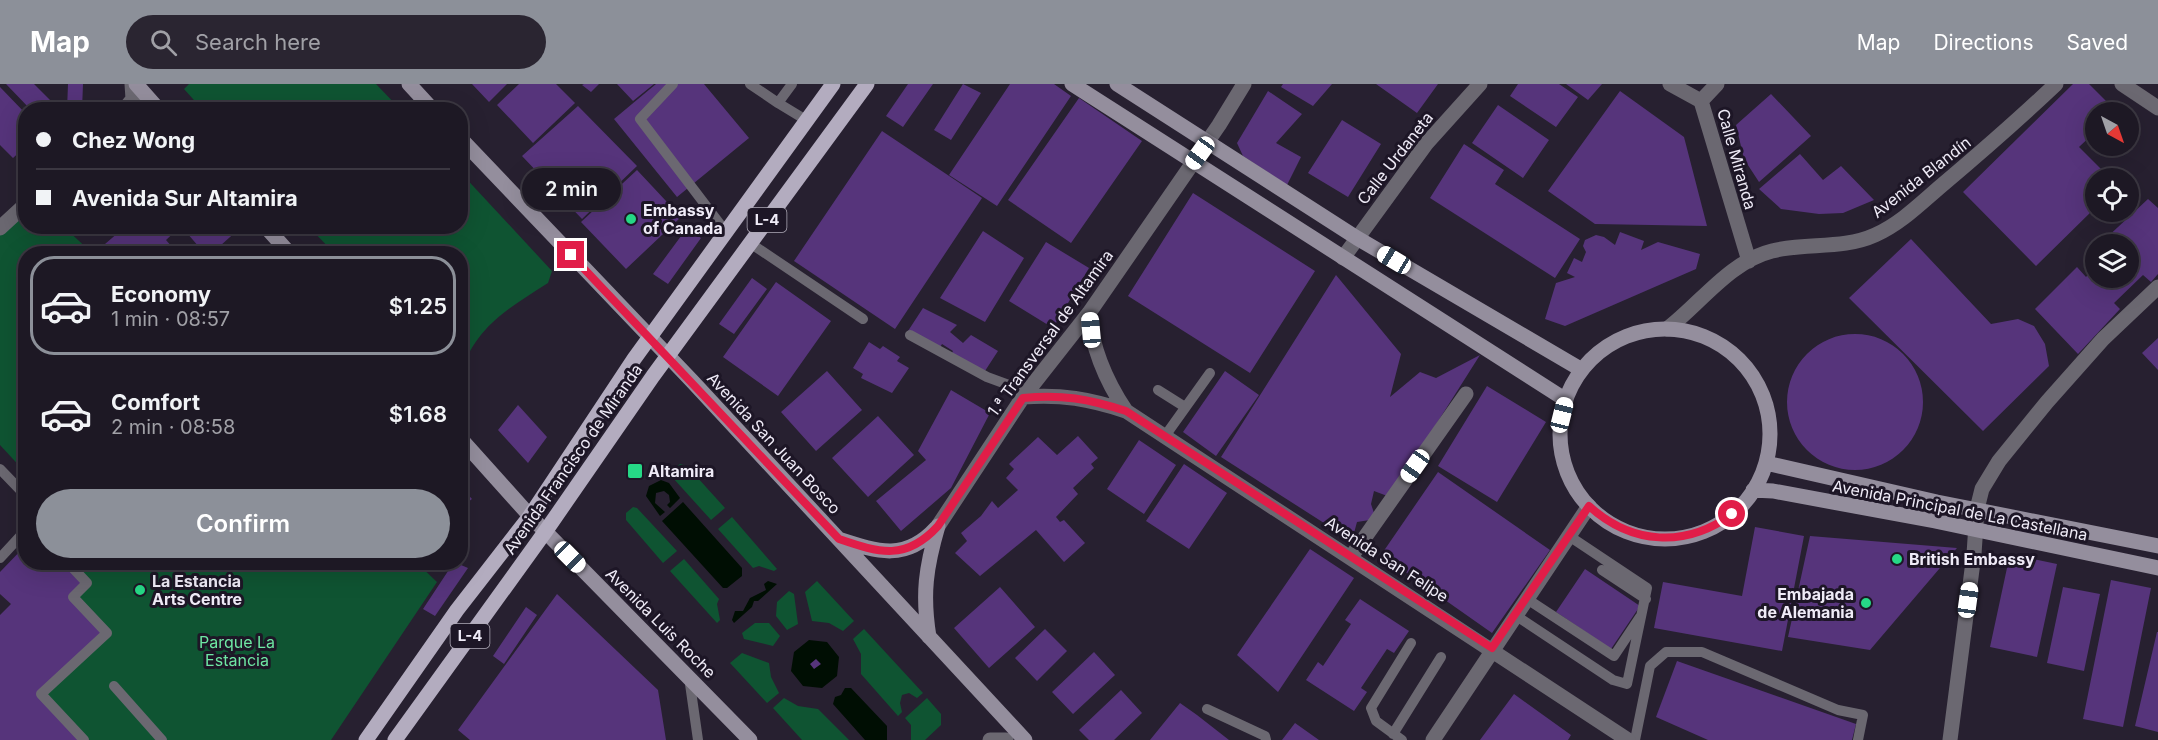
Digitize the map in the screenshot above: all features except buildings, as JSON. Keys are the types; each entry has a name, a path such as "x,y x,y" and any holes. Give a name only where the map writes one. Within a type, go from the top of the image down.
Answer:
{"main road":[{"name":"Avenida Francisco de Miranda","path":"366,740 458,610 530,516 650,338 833,84"},
{"name":"Avenida Francisco de Miranda","path":"395,740 668,356 867,84"}],"street":[{"path":"409,84 426,102"},
{"path":"1072,84 1566,400"},
{"path":"1117,84 1357,238 1582,370"},
{"name":"1.ª Transversal de Altamira","path":"938,526 1026,395 1089,313 1207,143 1244,84"},
{"name":"Calle Urdaneta","path":"1343,258 1426,144 1480,84"},
{"name":"Calle Miranda","path":"1670,84 1701,101 1749,261"},
{"path":"1701,101 1717,84"},
{"name":"Avenida Blandín","path":"1667,329 1707,292 1749,261 1772,250 1853,243 1877,234 1905,216 1997,139 2056,84"},
{"path":"2122,84 2158,108"},
{"path":"131,102 141,86 153,102"},
{"name":"Avenida San Juan Bosco","path":"468,146 668,356 1025,740"},
{"path":"0,228 18,211"},
{"path":"273,234 283,246"},
{"path":"1950,740 1977,510 1982,489 2016,439 2103,339 2158,287"},
{"name":"Avenida San Felipe","path":"1089,313 1091,330 1109,385 1126,411"},
{"path":"1667,329 1699,334 1714,340 1728,349 1750,371 1759,385 1769,415 1769,447 1766,463 1754,490 1744,503 1720,523 1690,535 1659,538 1628,532 1614,525 1589,506 1570,479 1561,448 1560,432 1566,400 1582,370 1605,348 1620,339 1635,333 1667,329"},
{"path":"1351,557 1466,394"},
{"name":"Avenida San Felipe","path":"1026,395 1089,399 1126,411 1492,648 1628,740"},
{"name":"Avenida Luis Roche","path":"468,447 545,532 750,740"},
{"name":"Avenida Principal de La Castellana","path":"1766,463 1977,510 2158,546"},
{"name":"Avenida Principal de La Castellana","path":"1754,490 1796,496 2158,568"},
{"path":"1432,740 1589,506"},
{"path":"839,539 870,550 899,550 922,542 938,526"},
{"path":"929,637 924,605 925,578 938,526"},
{"path":"990,740 1006,740"}],"lane":[{"path":"673,84 640,119 726,232"},
{"path":"750,84 806,120"},
{"path":"778,103 792,84"},
{"path":"750,243 863,319"},
{"path":"910,335 987,377 1026,395"},
{"path":"1165,436 1210,373"},
{"path":"1158,390 1185,407"},
{"path":"0,469 18,488"},
{"path":"1515,615 1613,680 1627,684 1647,588 1569,536"},
{"path":"0,558 18,539"},
{"path":"74,570 87,584 73,597 107,633 41,694 84,740"},
{"path":"1602,570 1646,599"},
{"path":"1527,599 1614,656 1643,612"},
{"path":"1411,643 1371,708 1376,722 1397,737 1441,657"},
{"path":"1635,740 1650,666 1666,652 1683,650 1702,652 1838,710 1863,715 1858,740"},
{"path":"689,676 698,740"},
{"path":"114,686 162,740"},
{"path":"1207,709 1265,736 1266,740"}],"green space":[{"path":"189,84 376,84 393,102 196,102 184,89"},
{"path":"468,181 552,271 548,283 496,319 476,341 468,355 468,246 327,246 316,234 468,234"},
{"path":"18,211 18,234 72,234 84,246 18,246 18,464 0,445 0,228"},
{"path":"680,464 687,466 725,508 711,520 673,478 672,470"},
{"path":"633,507 637,508 677,551 663,563 626,520 626,513"},
{"path":"732,517 777,569 774,571 759,566 753,568 718,529"},
{"path":"684,559 719,599 717,604 720,620 717,623 670,571"},
{"name":"Parque La Estancia","path":"72,570 424,570 437,582 331,740 83,740 37,693 73,597"},
{"path":"817,581 854,621 843,631 829,623 812,621 805,592"},
{"path":"789,591 794,594 798,624 787,630 776,616 777,602"},
{"path":"755,623 769,623 780,636 773,646 744,639 742,633"},
{"path":"864,629 923,693 917,698 909,693 902,695 900,703 902,712 898,716 861,674 861,654 853,639"},
{"path":"742,653 769,663 771,677 779,693 767,703 730,663"},
{"path":"784,698 798,706 818,709 849,740 802,740 773,708"},
{"path":"927,698 941,714 941,725 925,740 911,740 911,725 905,718"}],"shaded area":[{"path":"661,480 669,483 680,498 670,508 667,505 670,502 669,495 664,491 656,493 655,503 665,512 660,516 646,496 649,486"},
{"path":"683,502 742,568 742,576 727,588 723,588 662,521"},
{"path":"768,581 777,584 758,601 754,601 752,607 734,623 732,620 735,611 743,611 750,598 766,590 764,584"},
{"path":"809,640 827,642 839,657 837,676 822,688 803,686 791,671 794,652"},
{"path":"845,688 851,688 887,726 887,740 865,740 833,704 835,697 841,695"}],"place":[{"name":"Embassy of Canada","path":"631,219"},
{"name":"Altamira","path":"635,471"},
{"name":"British Embassy","path":"1897,559"},
{"name":"La Estancia Arts Centre","path":"140,590"},
{"name":"Embajada de Alemania","path":"1866,603"}],"route":[{"path":"571,255 839,539 870,550 884,552 910,549 922,542 938,526 1023,398 1051,395 1089,399 1126,411 1492,648 1589,506 1601,517 1628,532 1659,538 1675,538 1706,530 1732,514"}]}
